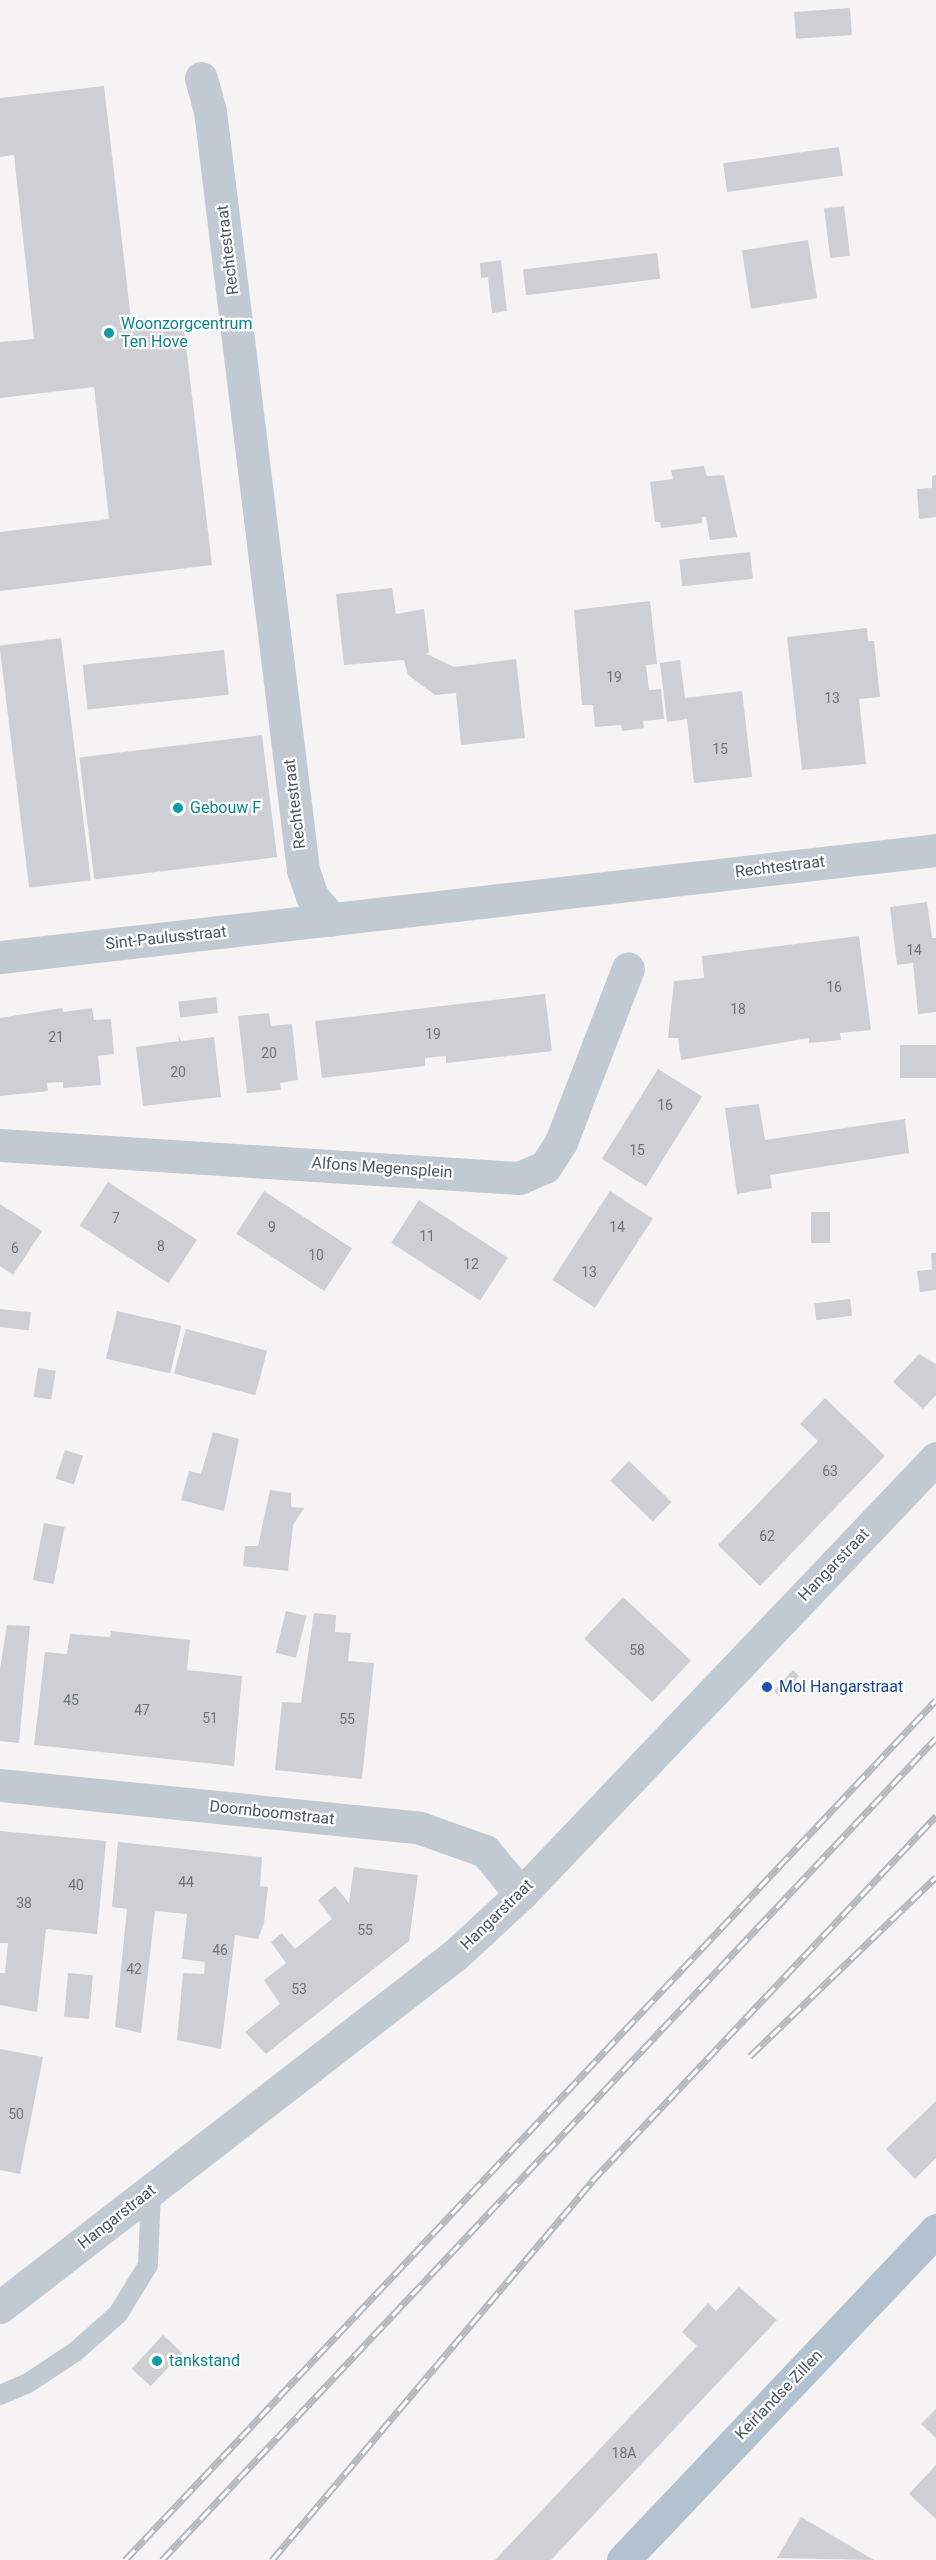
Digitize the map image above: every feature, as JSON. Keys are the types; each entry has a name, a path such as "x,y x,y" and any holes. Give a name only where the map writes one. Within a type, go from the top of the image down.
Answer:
{"main road":[{"name":"Keirlandse Zillen","path":"623,2560 933,2238"}],"street":[{"name":"Rechtestraat","path":"201,78 210,111 303,870 312,896 332,920 936,850"},
{"name":"Sint-Paulusstraat","path":"0,957 332,920"},
{"name":"Alfons Megensplein","path":"0,1145 519,1178 545,1167 561,1142 628,968"},
{"name":"Hangarstraat","path":"0,2307 455,1955 521,1894 936,1458"},
{"name":"Doornboomstraat","path":"0,1785 420,1828 485,1851 521,1894"}],"lane":[{"path":"0,2395 28,2383 75,2352 118,2314 148,2265 151,2191"}],"building":[{"path":"850,8 852,35 796,39 794,12"},
{"name":"Woonzorgcentrum Ten Hove","path":"104,86 132,328 183,320 212,565 0,591 0,532 109,519 94,387 0,398 0,342 34,339 14,155 0,157 0,98"},
{"path":"839,147 843,176 727,192 723,163"},
{"path":"844,206 850,256 830,258 824,208"},
{"path":"808,240 817,298 751,309 742,250"},
{"path":"657,253 660,279 526,295 523,269"},
{"path":"501,260 507,311 492,313 488,277 481,278 480,263"},
{"path":"704,466 707,476 724,475 737,537 710,540 706,517 702,517 702,523 661,528 660,522 655,522 650,482 673,479 671,470"},
{"path":"936,475 936,517 919,519 917,489 932,488 932,476"},
{"path":"750,552 753,579 682,586 679,559"},
{"path":"392,588 396,614 424,609 429,653 425,653 454,667 516,659 525,738 461,745 456,693 435,695 408,675 404,660 344,665 336,594"},
{"path":"650,601 657,664 646,665 649,690 661,689 664,719 643,721 644,728 622,731 621,725 595,727 593,705 582,705 574,610"},
{"path":"867,628 868,641 874,641 880,697 859,699 866,764 802,770 787,637"},
{"path":"61,638 91,880 29,888 0,645"},
{"path":"224,650 229,695 87,710 83,665"},
{"path":"680,660 685,698 742,691 752,777 694,783 687,719 667,722 660,663"},
{"name":"Gebouw F","path":"262,735 277,857 94,880 79,757"},
{"path":"927,902 932,938 936,938 936,1012 918,1014 913,963 897,965 890,907"},
{"path":"859,936 871,1030 840,1033 841,1040 809,1043 809,1038 681,1060 678,1038 668,1038 674,981 704,978 702,956"},
{"path":"545,994 552,1051 446,1063 446,1056 425,1058 425,1066 322,1078 315,1021"},
{"path":"216,997 218,1013 180,1018 178,1002"},
{"path":"62,1008 63,1012 92,1008 94,1020 111,1019 114,1054 98,1056 101,1085 63,1088 63,1082 47,1083 48,1091 0,1096 0,1018"},
{"path":"269,1013 271,1026 292,1024 298,1080 280,1083 281,1090 247,1093 238,1016"},
{"path":"178,1034 181,1041 214,1037 221,1097 143,1106 136,1047 179,1041"},
{"path":"900,1045 936,1045 936,1078 900,1078"},
{"path":"658,1069 702,1097 646,1186 602,1159"},
{"path":"759,1104 765,1140 905,1119 909,1153 770,1175 772,1188 737,1194 725,1108"},
{"path":"108,1182 197,1240 169,1283 80,1226"},
{"path":"264,1191 352,1248 324,1291 236,1234"},
{"path":"610,1191 653,1219 595,1308 552,1280"},
{"path":"419,1200 508,1258 480,1301 391,1243"},
{"path":"0,1204 42,1231 13,1275 0,1266"},
{"path":"811,1212 830,1212 830,1243 811,1243"},
{"path":"931,1253 936,1253 936,1269 932,1269"},
{"path":"936,1269 936,1290 920,1292 917,1271"},
{"path":"850,1299 852,1316 816,1320 814,1303"},
{"path":"0,1309 31,1312 29,1330 0,1327"},
{"path":"117,1311 181,1326 170,1374 106,1359"},
{"path":"186,1329 267,1351 255,1395 174,1373"},
{"path":"919,1354 936,1364 936,1395 923,1409 893,1382"},
{"path":"38,1368 56,1371 51,1399 33,1397"},
{"path":"825,1398 885,1456 760,1586 718,1545 818,1441 800,1424"},
{"path":"213,1432 239,1439 224,1511 181,1500 189,1471 201,1474"},
{"path":"65,1450 83,1456 74,1484 56,1479"},
{"path":"629,1461 671,1502 653,1521 610,1480"},
{"path":"270,1490 291,1493 291,1507 304,1508 293,1525 288,1571 243,1566 245,1546 258,1546"},
{"path":"44,1523 65,1527 54,1584 33,1580"},
{"path":"623,1597 691,1660 652,1702 584,1639"},
{"path":"286,1611 306,1616 296,1658 276,1653"},
{"path":"314,1613 336,1615 335,1632 351,1633 348,1661 374,1663 362,1779 275,1770 282,1702 301,1703"},
{"path":"7,1625 30,1626 19,1743 0,1741 0,1669"},
{"path":"111,1631 190,1640 187,1670 242,1676 234,1766 34,1745 45,1652 67,1654 70,1634 110,1637"},
{"path":"793,1670 799,1676 779,1696 774,1691"},
{"path":"0,1831 106,1841 97,1934 46,1929 37,2012 0,2005 0,1973 5,1973 8,1943 0,1943"},
{"path":"118,1842 262,1857 260,1886 268,1887 264,1923 258,1939 235,1935 221,2049 177,2040 183,1973 204,1974 205,1962 182,1959 187,1914 155,1911 141,2033 115,2027 127,1909 112,1907"},
{"path":"354,1867 418,1875 409,1941 266,2054 245,2032 280,2004 264,1980 286,1963 271,1942 282,1933 295,1949 332,1919 318,1900 335,1886 349,1903"},
{"path":"68,1973 93,1975 89,2019 64,2017"},
{"path":"0,2049 43,2057 20,2174 0,2170"},
{"path":"936,2101 936,2158 915,2179 886,2149"},
{"path":"739,2287 777,2320 551,2560 495,2560 697,2346 682,2332 708,2303 716,2311"},
{"name":"tankstand","path":"163,2335 182,2353 151,2386 132,2369"},
{"path":"936,2409 936,2438 921,2424"},
{"path":"936,2465 936,2519 909,2494"},
{"path":"801,2517 874,2560 777,2558"}],"railway":[{"path":"125,2560 936,1700"},
{"path":"162,2560 936,1738"},
{"path":"272,2560 592,2181 936,1816"},
{"path":"750,2056 936,1877"}],"place":[{"name":"Woonzorgcentrum Ten Hove","path":"109,333"},
{"name":"Gebouw F","path":"178,808"},
{"name":"Mol Hangarstraat","path":"767,1687"},
{"name":"tankstand","path":"157,2361"}]}
